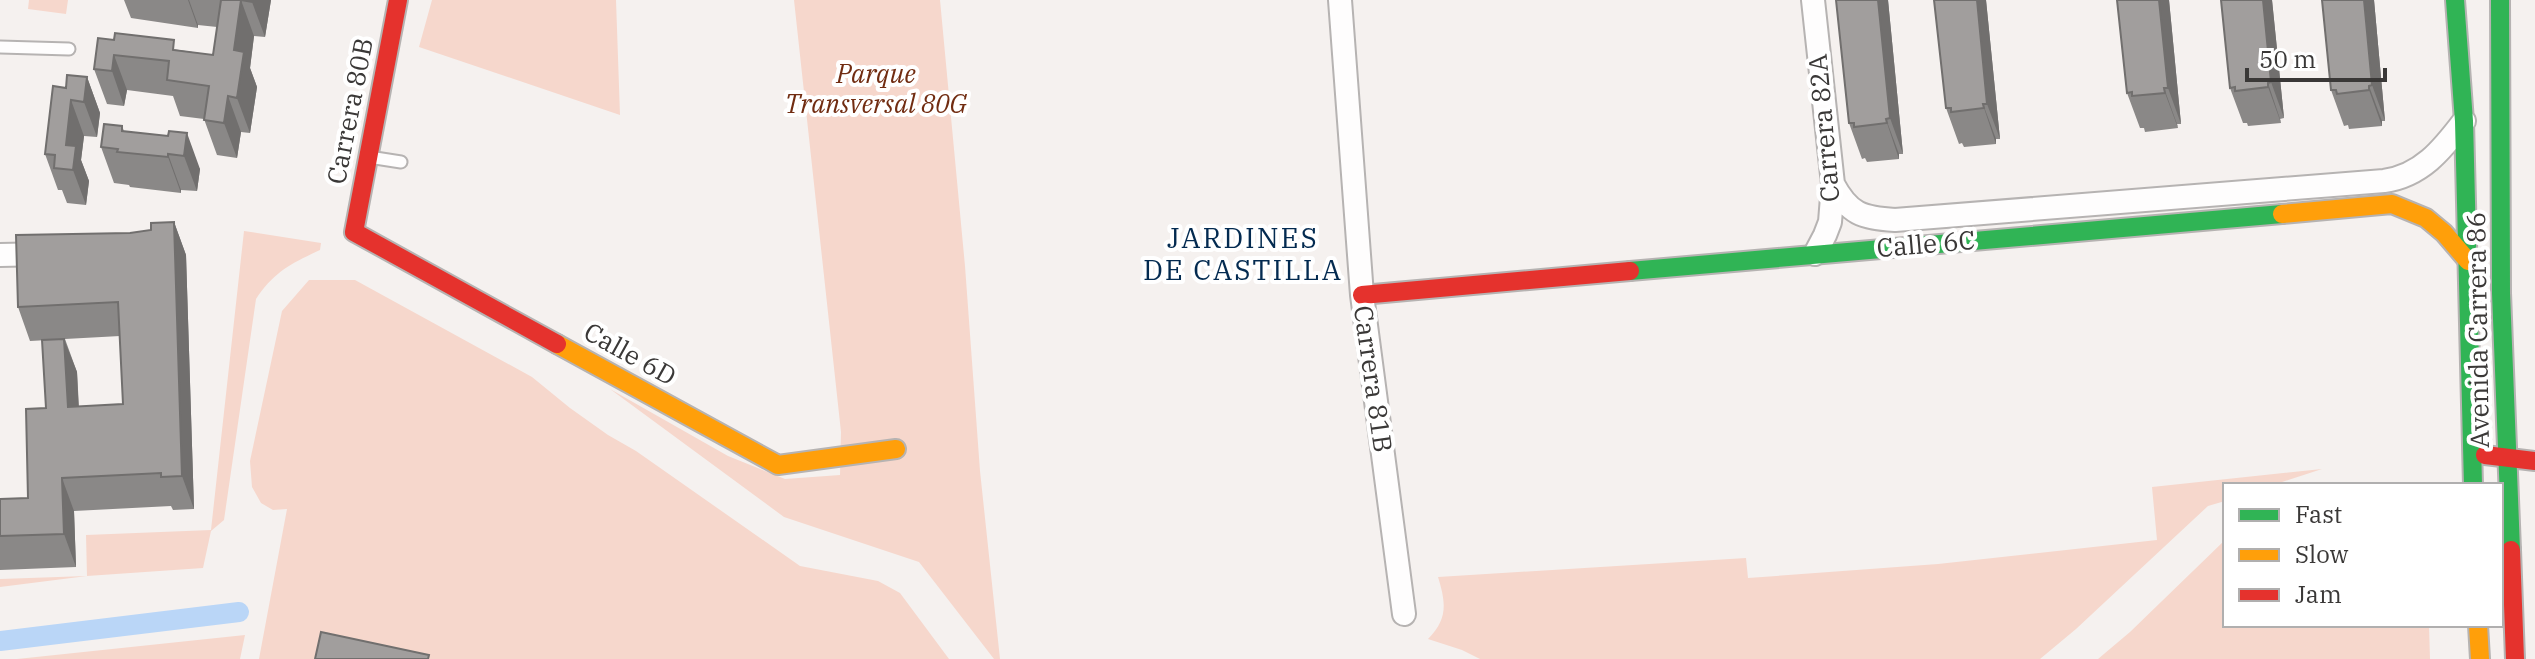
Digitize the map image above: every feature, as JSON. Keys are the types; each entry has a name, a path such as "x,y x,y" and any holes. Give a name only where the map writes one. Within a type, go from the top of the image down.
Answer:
{"street":[{"name":"Carrera 80B","path":"354,232 398,0"},
{"name":"Carrera 81B","path":"1340,0 1362,295 1404,614"},
{"name":"Carrera 82A","path":"1813,0 1833,184 1830,222 1815,254"},
{"name":"Avenida Carrera 86","path":"2455,0 2464,121 2473,483"},
{"name":"Avenida Carrera 86","path":"2500,0 2501,293 2515,659"},
{"name":"Calle 6C","path":"1833,184 1849,207 1861,215 1895,220 2384,181 2408,176 2429,162 2464,121"},
{"name":"Calle 6C","path":"1362,295 2392,204 2407,207 2433,222 2468,261"},
{"name":"Calle 6D","path":"354,232 778,465 896,449"},
{"path":"0,255 65,254"},
{"path":"2472,453 2535,461"},
{"path":"2478,627 2480,659"}],"lane":[{"path":"0,47 69,49"},
{"path":"368,156 401,162"}],"green space":[{"path":"29,0 68,0 66,14 28,9"},
{"path":"432,0 616,0 620,115 419,47"},
{"name":"Parque Transversal 80G","path":"794,0 940,0 965,266 980,471 1000,659 994,659 919,562 784,517 610,389 728,456 785,479 840,475 841,432"},
{"path":"244,231 321,243 320,250 276,275 256,299 224,520 211,531 203,568 87,576 86,535 211,530"},
{"path":"309,280 355,280 532,377 608,435 636,451 800,566 878,581 900,593 949,659 259,659 287,509 273,510 261,503 252,487 250,461 282,311"},
{"path":"2322,469 2279,483 2223,483 2223,502 2208,506 2040,659 1480,659 1428,639 1439,625 1444,610 1438,577 1746,558 1748,578 1938,564 2157,540 2152,487"},
{"path":"2223,542 2223,627 2429,627 2430,659 2098,659"},
{"path":"87,576 0,587 0,579"},
{"path":"245,635 240,659 17,659"}],"building":[{"path":"221,0 241,0 234,50 244,52 237,98 228,96 224,123 204,120 209,86 167,80 169,61 114,55 112,71 94,69 98,38 114,40 115,33 174,40 173,50 213,55"},
{"path":"1836,0 1878,0 1890,118 1886,119 1887,123 1854,127 1854,123 1849,123"},
{"path":"1934,0 1977,0 1987,104 1983,104 1984,108 1951,112 1951,108 1946,108"},
{"path":"2117,0 2159,0 2168,88 2164,88 2165,93 2132,96 2132,92 2127,93"},
{"path":"2221,0 2263,0 2271,82 2268,87 2235,91 2235,87 2230,88"},
{"path":"2322,0 2364,0 2372,85 2369,90 2337,94 2336,90 2331,90"},
{"path":"67,75 87,77 84,102 71,100 66,145 76,146 73,170 54,168 55,155 45,154 53,86 66,88"},
{"path":"104,124 122,126 122,131 168,136 169,131 187,133 184,156 117,152 118,149 101,147"},
{"path":"174,222 182,476 161,477 161,473 62,478 64,534 0,536 0,499 28,498 26,409 46,408 42,340 64,339 68,407 123,404 118,302 18,307 16,235 130,233 151,230 151,223"},
{"path":"321,632 429,655 428,659 315,659"}],"waterway":[{"path":"0,641 239,612"}],"traffic: fast":[{"path":"2455,0 2464,121 2473,483"},
{"path":"2500,0 2501,293 2511,550"},
{"path":"1630,271 2282,214"}],"traffic: slow":[{"path":"2282,214 2392,204 2426,218 2468,261"},
{"path":"557,344 778,465 896,449"},
{"path":"2478,627 2480,659"}],"traffic: jam":[{"path":"398,0 354,232 557,344"},
{"path":"1362,295 1630,271"},
{"path":"2485,455 2535,461"},
{"path":"2511,550 2515,659"}],"district":[{"name":"JARDINES DE CASTILLA","path":"1243,254"}]}
